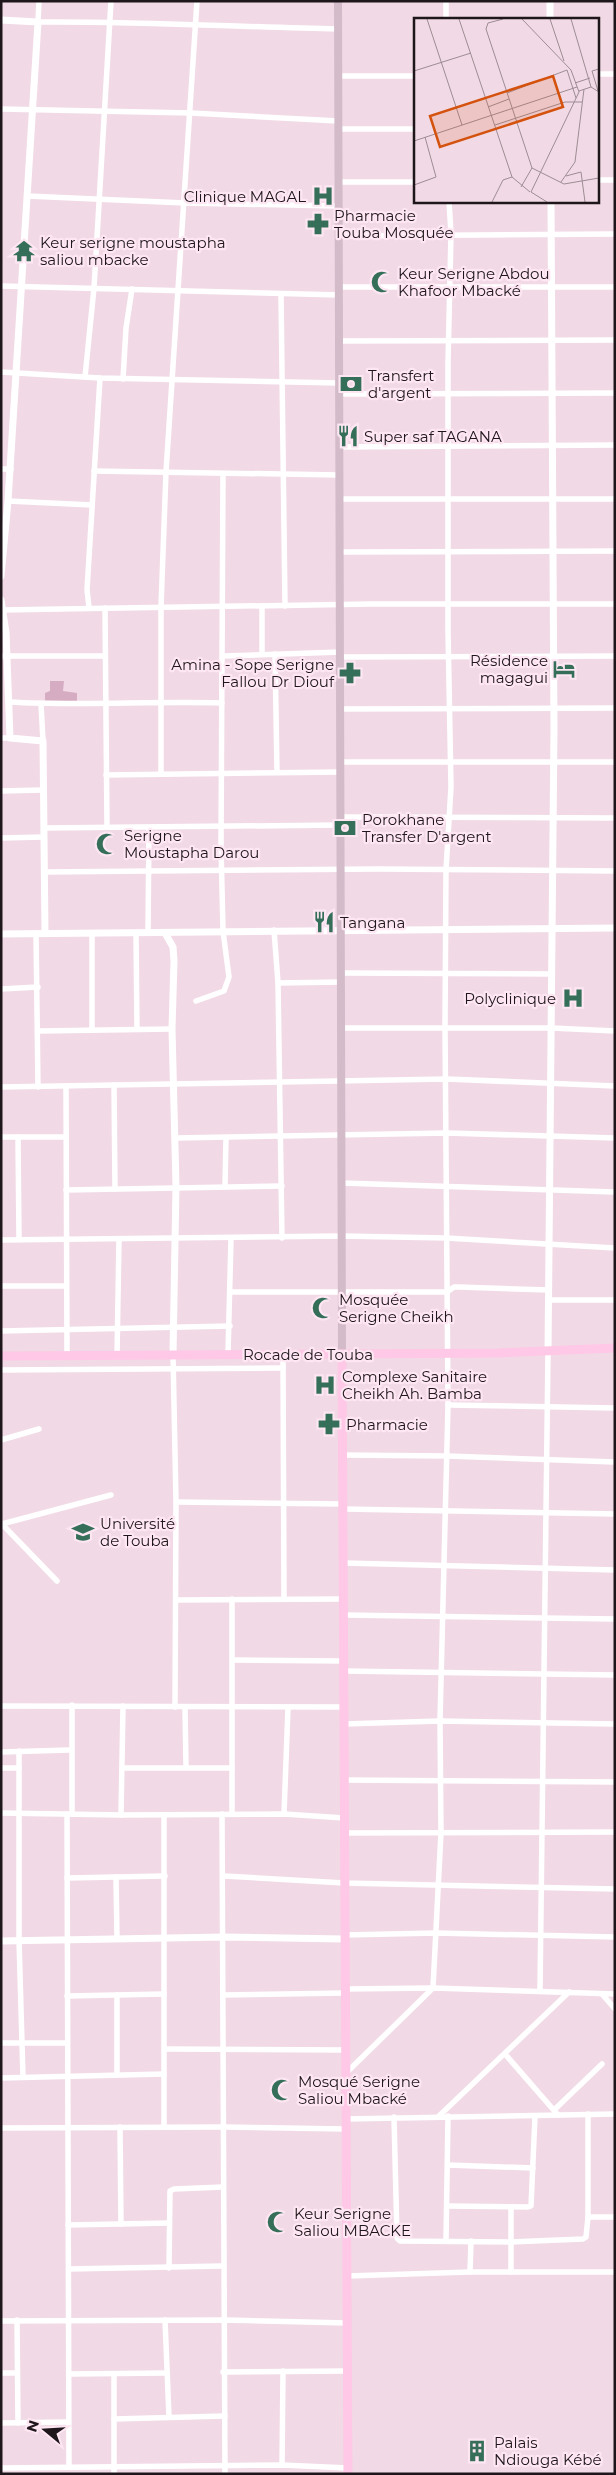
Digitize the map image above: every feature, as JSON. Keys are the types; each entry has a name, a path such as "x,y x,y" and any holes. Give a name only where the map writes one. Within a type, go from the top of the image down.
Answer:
{"main road":[{"path":"338,1 344,1563 343,1780 348,2471"},
{"name":"Rocade de Touba","path":"1,1356 548,1352 615,1348"}],"street":[{"path":"1,576 17,373 39,1"},
{"path":"85,377 94,288 111,1"},
{"path":"161,773 161,607 166,472 176,291 185,203 197,1"},
{"path":"446,1 446,18"},
{"path":"550,1 550,18"},
{"path":"1,20 338,29"},
{"path":"598,74 615,74"},
{"path":"339,76 414,76"},
{"path":"1,110 191,113 414,129"},
{"path":"598,180 615,180"},
{"path":"339,182 414,182"},
{"path":"27,196 185,203 339,206"},
{"path":"345,2074 433,1988 440,1832 440,1722 448,1406 447,1079 445,1027 446,870 450,762 448,392 451,234 449,202"},
{"path":"540,1991 548,1514 548,1300 553,871 551,202"},
{"path":"340,236 615,234"},
{"path":"1,286 281,294 449,287 615,287"},
{"path":"123,378 126,328 132,289"},
{"path":"281,294 284,382 286,606"},
{"path":"340,341 615,340"},
{"path":"1,372 100,378 172,378 339,383"},
{"path":"89,608 87,590 100,378"},
{"path":"339,394 448,392 615,393"},
{"path":"339,447 615,445"},
{"path":"1,468 10,469"},
{"path":"94,471 339,475"},
{"path":"196,1001 224,991 229,977 223,931 221,871 224,474"},
{"path":"339,499 615,499"},
{"path":"8,501 92,505"},
{"path":"339,552 615,551"},
{"path":"1,600 10,738"},
{"path":"2,610 341,604 615,604"},
{"path":"262,606 262,654"},
{"path":"105,608 107,827"},
{"path":"223,656 262,654 615,656"},
{"path":"275,654 276,772"},
{"path":"4,656 104,656"},
{"path":"9,702 41,704 160,701 222,703"},
{"path":"41,704 45,932"},
{"path":"341,709 615,708"},
{"path":"1,738 43,740"},
{"path":"341,762 615,762"},
{"path":"106,775 341,772"},
{"path":"1,790 44,790"},
{"path":"44,828 149,828 553,816 615,818"},
{"path":"148,933 149,828"},
{"path":"1,838 44,837"},
{"path":"45,872 615,871"},
{"path":"1,934 341,929 615,928"},
{"path":"274,930 278,983 279,1084 282,1137 282,1238"},
{"path":"36,933 39,1031 38,1087"},
{"path":"92,933 92,1030"},
{"path":"136,933 137,1030"},
{"path":"165,933 173,947 172,1029 176,1186 173,1356 176,1502 175,1707"},
{"path":"342,973 551,974"},
{"path":"278,983 342,982"},
{"path":"1,988 38,987"},
{"path":"341,1028 552,1028 615,1031"},
{"path":"39,1031 172,1029"},
{"path":"1,1087 279,1084 342,1080 386,1082 447,1079 615,1086"},
{"path":"114,1085 115,1189"},
{"path":"66,1087 67,1355"},
{"path":"175,1138 447,1133 615,1138"},
{"path":"1,1137 65,1136"},
{"path":"18,1137 19,1239"},
{"path":"225,1186 226,1138"},
{"path":"342,1183 615,1192"},
{"path":"66,1190 176,1186 282,1186"},
{"path":"1,1240 342,1236 446,1238 550,1246 615,1248"},
{"path":"228,1354 231,1238"},
{"path":"117,1356 119,1239"},
{"path":"1,1286 66,1286"},
{"path":"231,1292 447,1292 454,1287 549,1290"},
{"path":"548,1300 615,1300"},
{"path":"1,1331 230,1326"},
{"path":"283,1354 284,1599"},
{"path":"1,1370 283,1368"},
{"path":"448,1406 615,1408"},
{"path":"1,1440 39,1429"},
{"path":"343,1455 447,1456 615,1462"},
{"path":"56,1581 2,1523 111,1495"},
{"path":"176,1502 283,1503 343,1507 548,1514 615,1514"},
{"path":"344,1563 615,1570"},
{"path":"232,1599 232,1813"},
{"path":"176,1600 344,1599"},
{"path":"344,1615 615,1620"},
{"path":"233,1660 442,1672 615,1675"},
{"path":"69,2467 67,1878 72,1705"},
{"path":"1,1706 344,1707"},
{"path":"121,1815 124,1768 123,1706"},
{"path":"185,1708 186,1766"},
{"path":"284,1814 288,1708"},
{"path":"344,1724 440,1722 615,1724"},
{"path":"1,1752 70,1750"},
{"path":"19,1751 19,1940 23,2077"},
{"path":"124,1768 186,1766 232,1768"},
{"path":"1,1768 19,1768"},
{"path":"343,1780 440,1779 615,1782"},
{"path":"1,1813 164,1815 232,1813 344,1818"},
{"path":"222,1814 224,1876 223,2266 225,2474"},
{"path":"164,1815 164,2127"},
{"path":"344,1833 615,1832"},
{"path":"67,1878 165,1876"},
{"path":"224,1876 344,1883 615,1889"},
{"path":"116,1877 117,1939"},
{"path":"1,1941 224,1936 344,1937 436,1933 615,1937"},
{"path":"223,1994 433,1988 615,1994"},
{"path":"439,2116 569,1992"},
{"path":"67,1996 164,1994"},
{"path":"602,1994 615,2009"},
{"path":"117,1995 117,2074"},
{"path":"1,2043 67,2043"},
{"path":"165,2049 345,2050"},
{"path":"505,2054 556,2113"},
{"path":"556,2113 602,2064"},
{"path":"1,2078 164,2074"},
{"path":"1,2128 346,2124 394,2117 535,2116 556,2113 611,2114 615,2108"},
{"path":"394,2117 397,2238 400,2241 510,2242 583,2239 588,2234 588,2114"},
{"path":"446,2240 448,2116"},
{"path":"447,2206 511,2208 530,2206 535,2116"},
{"path":"120,2127 121,2224"},
{"path":"448,2165 533,2168"},
{"path":"169,2268 169,2196 174,2189 223,2188"},
{"path":"510,2272 511,2208"},
{"path":"588,2217 615,2217"},
{"path":"68,2225 169,2223"},
{"path":"470,2272 471,2241"},
{"path":"69,2269 223,2266"},
{"path":"347,2276 470,2272 615,2272"},
{"path":"17,2320 18,2422"},
{"path":"165,2320 169,2417"},
{"path":"1,2321 224,2320 347,2323"},
{"path":"282,2465 283,2371"},
{"path":"224,2372 347,2371"},
{"path":"69,2374 167,2372"},
{"path":"1,2374 17,2373"},
{"path":"114,2374 114,2474"},
{"path":"114,2419 225,2416"},
{"path":"1,2423 68,2422"},
{"path":"1,2468 282,2465 348,2471"}],"shaded area":[{"path":"50,681 64,681 63,691 77,693 77,702 45,702 45,693 50,691"}],"place":[{"name":"Clinique MAGAL","path":"323,196"},
{"name":"Pharmacie Touba Mosquée","path":"318,224"},
{"name":"Keur serigne moustapha saliou mbacke","path":"24,251"},
{"name":"Keur Serigne Abdou Khafoor Mbacké","path":"382,282"},
{"name":"Transfert d'argent","path":"351,384"},
{"name":"Super saf TAGANA","path":"348,436"},
{"name":"Résidence magagui","path":"564,669"},
{"name":"Amina - Sope Serigne Fallou Dr Diouf","path":"350,673"},
{"name":"Porokhane Transfer D'argent","path":"345,828"},
{"name":"Serigne Moustapha Darou","path":"107,844"},
{"name":"Tangana","path":"324,922"},
{"name":"Polyclinique","path":"573,998"},
{"name":"Mosquée Serigne Cheikh","path":"323,1308"},
{"name":"Complexe Sanitaire Cheikh Ah. Bamba","path":"325,1385"},
{"name":"Pharmacie","path":"329,1424"},
{"name":"Université de Touba","path":"83,1532"},
{"name":"Mosqué Serigne Saliou Mbacké","path":"282,2090"},
{"name":"Keur Serigne Saliou MBACKE","path":"278,2222"},
{"name":"Palais Ndiouga Kébé","path":"477,2451"}]}
